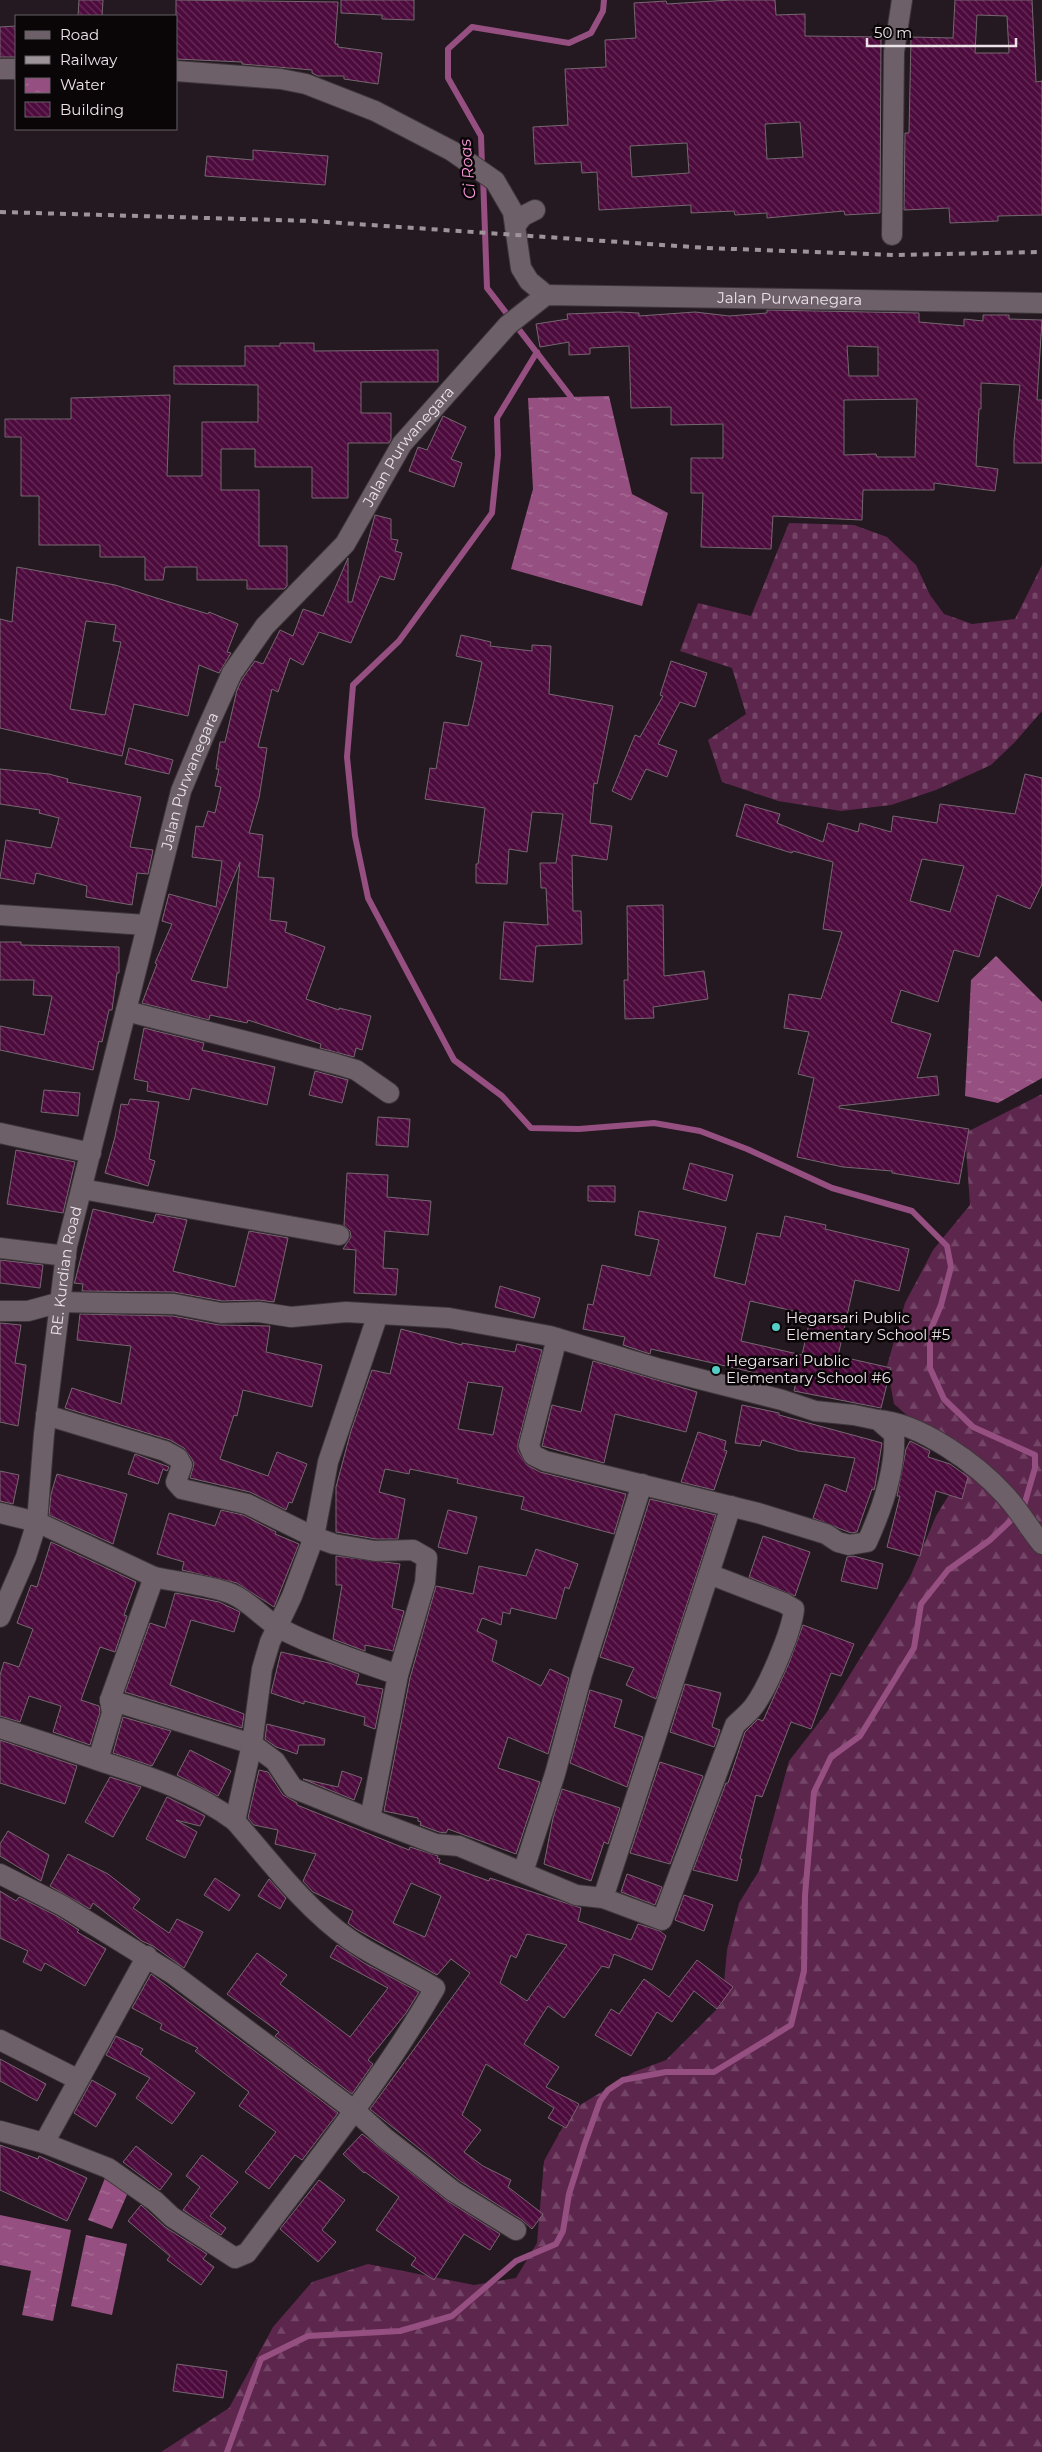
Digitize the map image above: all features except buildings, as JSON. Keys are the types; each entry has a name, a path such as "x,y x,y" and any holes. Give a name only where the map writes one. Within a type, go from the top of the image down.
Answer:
{"street":[{"path":"892,234 894,52 902,0"},
{"path":"0,69 15,69"},
{"path":"178,71 281,79 306,84 375,111 452,151 495,181 513,212 521,268 529,282 546,295"},
{"path":"515,226 524,216 535,210"},
{"name":"Jalan Purwanegara","path":"146,925 181,792 232,673 265,626 345,544 402,444 516,319 546,295 1042,303"},
{"path":"0,915 146,925"},
{"name":"RE. Kurdian Road","path":"0,1617 26,1558 37,1522 46,1415 66,1256 146,925"},
{"path":"126,1011 356,1070 389,1093"},
{"path":"0,1133 91,1153"},
{"path":"82,1190 339,1235"},
{"path":"0,1248 66,1256"},
{"path":"0,1311 28,1311 61,1302 174,1304 221,1313 259,1312 290,1317 346,1312 449,1318 557,1338 660,1369 782,1400 815,1411 854,1415 905,1424 945,1445 987,1478 1005,1495 1042,1544"},
{"path":"235,1821 252,1744 262,1669 270,1642 279,1628 314,1537 328,1462 378,1314"},
{"path":"557,1338 529,1446 533,1455 545,1460 731,1506 826,1534 838,1542 849,1545 867,1542 876,1521 895,1452 894,1434 878,1420"},
{"path":"46,1415 165,1451 178,1458 182,1466 176,1482 182,1490 252,1506 314,1537 334,1544 375,1551 413,1550 427,1558 425,1583 398,1675 370,1819"},
{"path":"524,1872 555,1774 582,1674 642,1484"},
{"path":"603,1898 731,1506"},
{"path":"0,1513 37,1522 154,1577 196,1584 230,1593 246,1600 279,1628 305,1641 398,1675"},
{"path":"110,1700 252,1744 275,1760 293,1788 370,1819 436,1844 460,1846 576,1895 603,1898 662,1920 735,1725 754,1706 781,1653 793,1617 794,1609 784,1603 709,1574"},
{"path":"98,1760 112,1713 110,1700 154,1577"},
{"path":"0,1728 98,1760 192,1794 219,1809 235,1821 319,1915 356,1944 435,1988 418,2018 355,2111 247,2253 236,2258 172,2217 155,2201 108,2168 44,2143 0,2131"},
{"path":"0,1874 63,1906 147,1956 212,2001 355,2111 385,2138 453,2191 516,2230"},
{"path":"44,2143 77,2079 147,1956"},
{"path":"0,2040 77,2079"}],"green space":[{"path":"789,523 854,525 887,537 916,565 930,595 944,614 972,624 1015,619 1042,565 1042,711 1014,743 991,765 936,790 891,805 841,811 778,801 722,782 708,740 746,714 732,668 680,651 698,603 751,616"},
{"path":"1042,1094 1042,2452 161,2452 229,2408 273,2327 312,2282 368,2264 474,2285 516,2278 537,2243 544,2161 572,2110 634,2072 666,2060 722,2004 727,1950 739,1903 759,1871 789,1761 827,1712 910,1577 936,1516 966,1467 894,1404 887,1366 905,1303 933,1250 970,1205 965,1133"}],"water":[{"path":"609,396 632,494 668,513 642,606 511,569 533,489 528,398"},
{"path":"996,956 1042,1002 1042,1078 998,1103 965,1096 971,980"},
{"path":"105,2178 130,2188 112,2229 88,2220"},
{"path":"0,2215 71,2230 53,2321 22,2315 31,2271 0,2265"},
{"path":"86,2235 127,2244 112,2315 71,2306"}],"waterway":[{"name":"Ci Roas","path":"482,166 481,136 448,78 448,49 472,27 569,43 591,33 603,11 604,0"},
{"name":"Ci Roas","path":"483,176 487,288 571,397"},
{"path":"227,2452 261,2359 308,2336 400,2331 452,2316 516,2261 556,2244 563,2231 569,2194 585,2143 600,2101 608,2090 623,2080 666,2072 714,2072 791,2025 804,1971 805,1895 814,1792 831,1757 860,1736 914,1648 921,1604 948,1570 990,1540 1023,1509 1035,1468 1035,1455 973,1427 944,1399 930,1368 930,1331 941,1305 951,1267 947,1246 912,1211 832,1188 747,1149 700,1131 654,1123 579,1129 531,1128 502,1096 454,1060 368,898 355,836 347,757 353,685 399,641 492,513 498,455 497,418 537,352"}],"railway":[{"path":"0,212 312,221 707,248 896,255 1042,252"}],"place":[{"name":"Hegarsari Public Elementary School #5","path":"776,1327"},
{"name":"Hegarsari Public Elementary School #6","path":"716,1370"}]}
